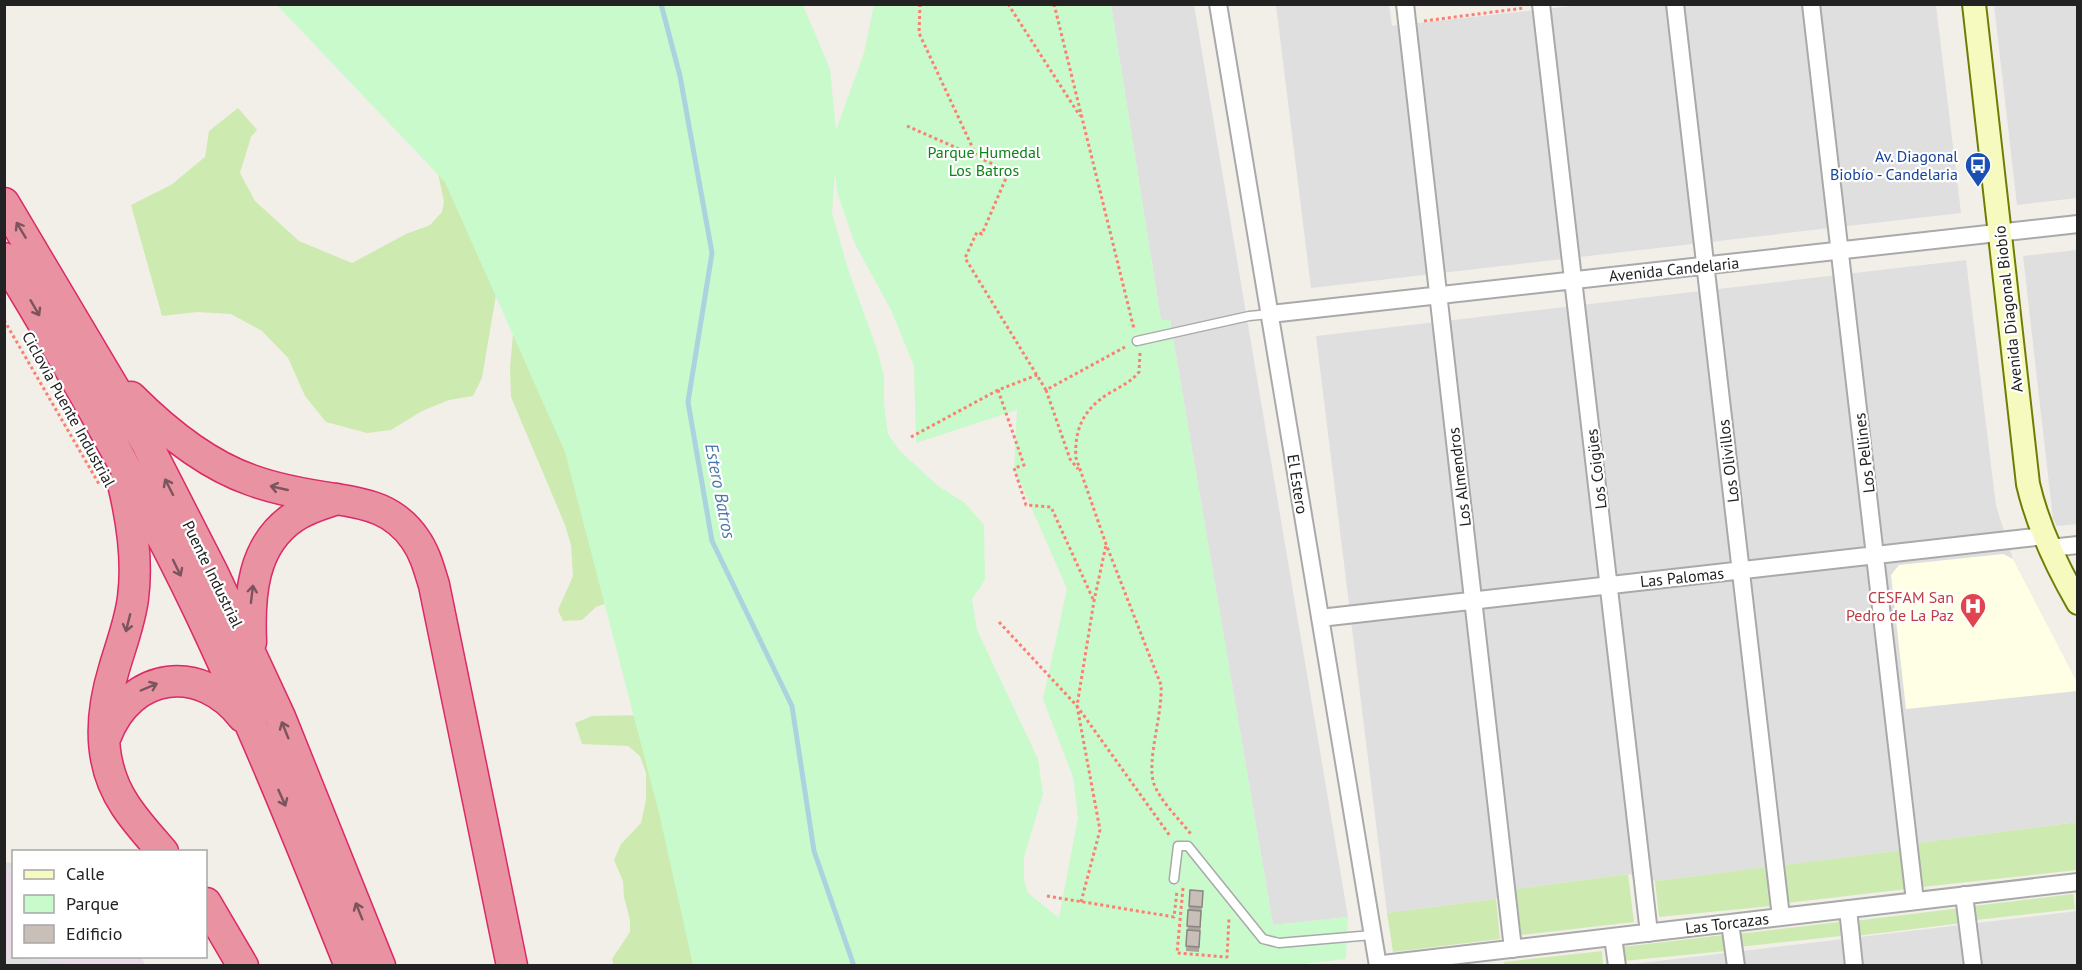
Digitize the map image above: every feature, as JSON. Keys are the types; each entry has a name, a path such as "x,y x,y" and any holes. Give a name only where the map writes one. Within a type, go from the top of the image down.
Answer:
{"highway":[{"name":"Puente Industrial","path":"4,203 146,442 252,652 380,966"},
{"name":"Puente Industrial","path":"4,258 111,442 198,611 292,821 350,966"},
{"path":"105,370 159,423 191,448 221,467 252,481 272,486 366,503 394,517 410,531 424,553 434,585 512,966"},
{"path":"111,442 130,521 135,577 130,617 105,706 104,748 117,792 134,818 161,850"},
{"path":"252,652 251,597 258,564 267,544 294,516 337,499"},
{"path":"104,748 111,725 123,706 145,688 161,682 184,682 217,693 237,709 250,725"},
{"path":"207,905 243,966"}],"main road":[{"name":"Avenida Diagonal Biobío","path":"1974,4 2025,467 2032,502 2047,542 2078,603"}],"street":[{"name":"El Estero","path":"1218,4 1378,964"},
{"name":"Los Almendros","path":"1405,4 1513,949"},
{"name":"Los Olivillos","path":"1675,4 1781,917"},
{"name":"Los Pellines","path":"1811,4 1915,901"},
{"name":"Los Coigües","path":"1542,5 1649,933"},
{"name":"Avenida Candelaria","path":"1270,314 2078,224"},
{"name":"Las Palomas","path":"1320,618 1875,555 2047,542 2078,545"},
{"name":"Las Torcazas","path":"1378,964 1496,958 1513,949 2078,882"},
{"path":"1964,895 1973,966"},
{"path":"1848,909 1854,966"},
{"path":"1730,923 1736,966"},
{"path":"1613,937 1617,966"}],"lane":[{"path":"1137,341 1249,316 1270,314"},
{"path":"1174,879 1178,846 1188,846 1258,934 1271,942 1372,935"}],"path":[{"path":"920,4 919,33 977,157"},
{"path":"1008,4 1082,120"},
{"path":"1054,4 1141,364 1139,372 1127,384 1097,402 1081,421 1075,444 1079,472 1161,685 1162,701 1152,766 1155,785 1196,841"},
{"path":"1407,23 1542,5"},
{"path":"907,126 1009,171 982,234 977,232 965,258 1046,390 1070,459 1079,472"},
{"name":"Ciclovía Puente Industrial","path":"4,320 86,459 101,489"},
{"path":"1046,390 1137,341"},
{"path":"911,437 998,390 1037,375"},
{"path":"998,390 1024,465 1014,468 1026,505 1051,507 1094,601"},
{"path":"1081,902 1100,830 1077,706 1106,544"},
{"path":"999,622 1077,706 1178,846"},
{"path":"1184,879 1177,953 1227,957 1229,914 1242,913"},
{"path":"1047,896 1174,917 1177,889 1183,890"}],"shaded area":[{"path":"1590,4 1936,5 1961,213 1311,288 1276,5 1389,5 1392,26"},
{"path":"1111,5 1194,5 1348,917 1273,925 1170,320 1161,320"},
{"path":"1994,5 2077,5 2077,198 2017,205"},
{"path":"2077,250 2077,524 2057,526 2053,519 2023,256"},
{"path":"1966,260 1996,506 2013,559 2077,682 2077,822 1917,843 1903,850 1655,881 1628,874 1516,889 1496,899 1387,913 1316,336"},
{"name":"CESFAM San Pedro de La Paz","path":"2003,554 2013,559 2077,682 2077,691 1906,709 1891,575 1899,565"},
{"path":"4,862 12,863 12,958 142,958 145,965 5,965"},
{"path":"4,868 12,869 12,957 5,956"},
{"path":"2077,911 2077,965 1625,965"},
{"path":"22,958 142,958 145,965 83,965"}],"green space":[{"name":"Parque Humedal Los Batros","path":"277,5 803,5 830,69 836,130 864,53 874,5 1111,5 1161,320 1170,320 1273,925 1348,917 1346,959 1285,966 693,965 659,813 565,452 445,182","holes":["835,171 837,192 855,244 891,310 914,366 916,443 1017,410 1014,468 1067,589 1043,699 1073,777 1078,817 1059,918 1028,893 1024,880 1024,857 1043,794 1038,759 977,630 972,599 985,580 984,525 965,503 938,486 899,450 888,434 884,403 884,377 878,352 848,269 832,213"]},
{"path":"238,108 257,130 251,137 240,173 255,201 299,241 352,263 406,234 430,225 442,212 444,202 437,168 508,224 482,378 473,396 449,400 422,411 391,430 367,433 326,422 305,396 288,358 262,331 231,314 197,312 162,316 131,205 171,185 205,157 209,131"},
{"path":"520,257 799,965 614,965 612,959 630,932 630,920 624,897 623,881 614,860 621,844 641,823 646,800 646,773 640,756 628,746 582,744 575,723 592,716 647,715 612,601 596,607 582,620 563,621 558,610 573,576 571,545 565,525 511,397 510,368"},
{"path":"2077,822 2077,870 1922,887 1917,843"},
{"path":"1903,850 1907,889 1787,903 1783,865"},
{"path":"1767,867 1771,906 1659,917 1655,881"},
{"path":"1628,874 1634,922 1521,935 1516,889"},
{"path":"2073,894 2075,909 1976,920 1974,906"},
{"path":"1496,899 1500,939 1393,952 1387,913"},
{"path":"1961,908 1963,923 1856,936 1854,921"},
{"path":"1839,922 1841,936 1739,947 1738,934"},
{"path":"1724,935 1726,951 1623,961 1622,947"},
{"path":"1602,951 1603,965 1504,966 1504,962"}],"building":[{"path":"1190,890 1203,891 1202,907 1189,906"},
{"path":"1188,910 1201,911 1200,927 1187,926"},
{"path":"1187,930 1200,931 1199,947 1186,946"}],"waterway":[{"name":"Estero Batros","path":"661,4 680,76 712,253 688,402 712,541 792,706 814,851 854,966"}],"place":[{"name":"Av. Diagonal Biobío - Candelaria","path":"1978,188"},
{"name":"CESFAM San Pedro de La Paz","path":"1973,629"}]}
